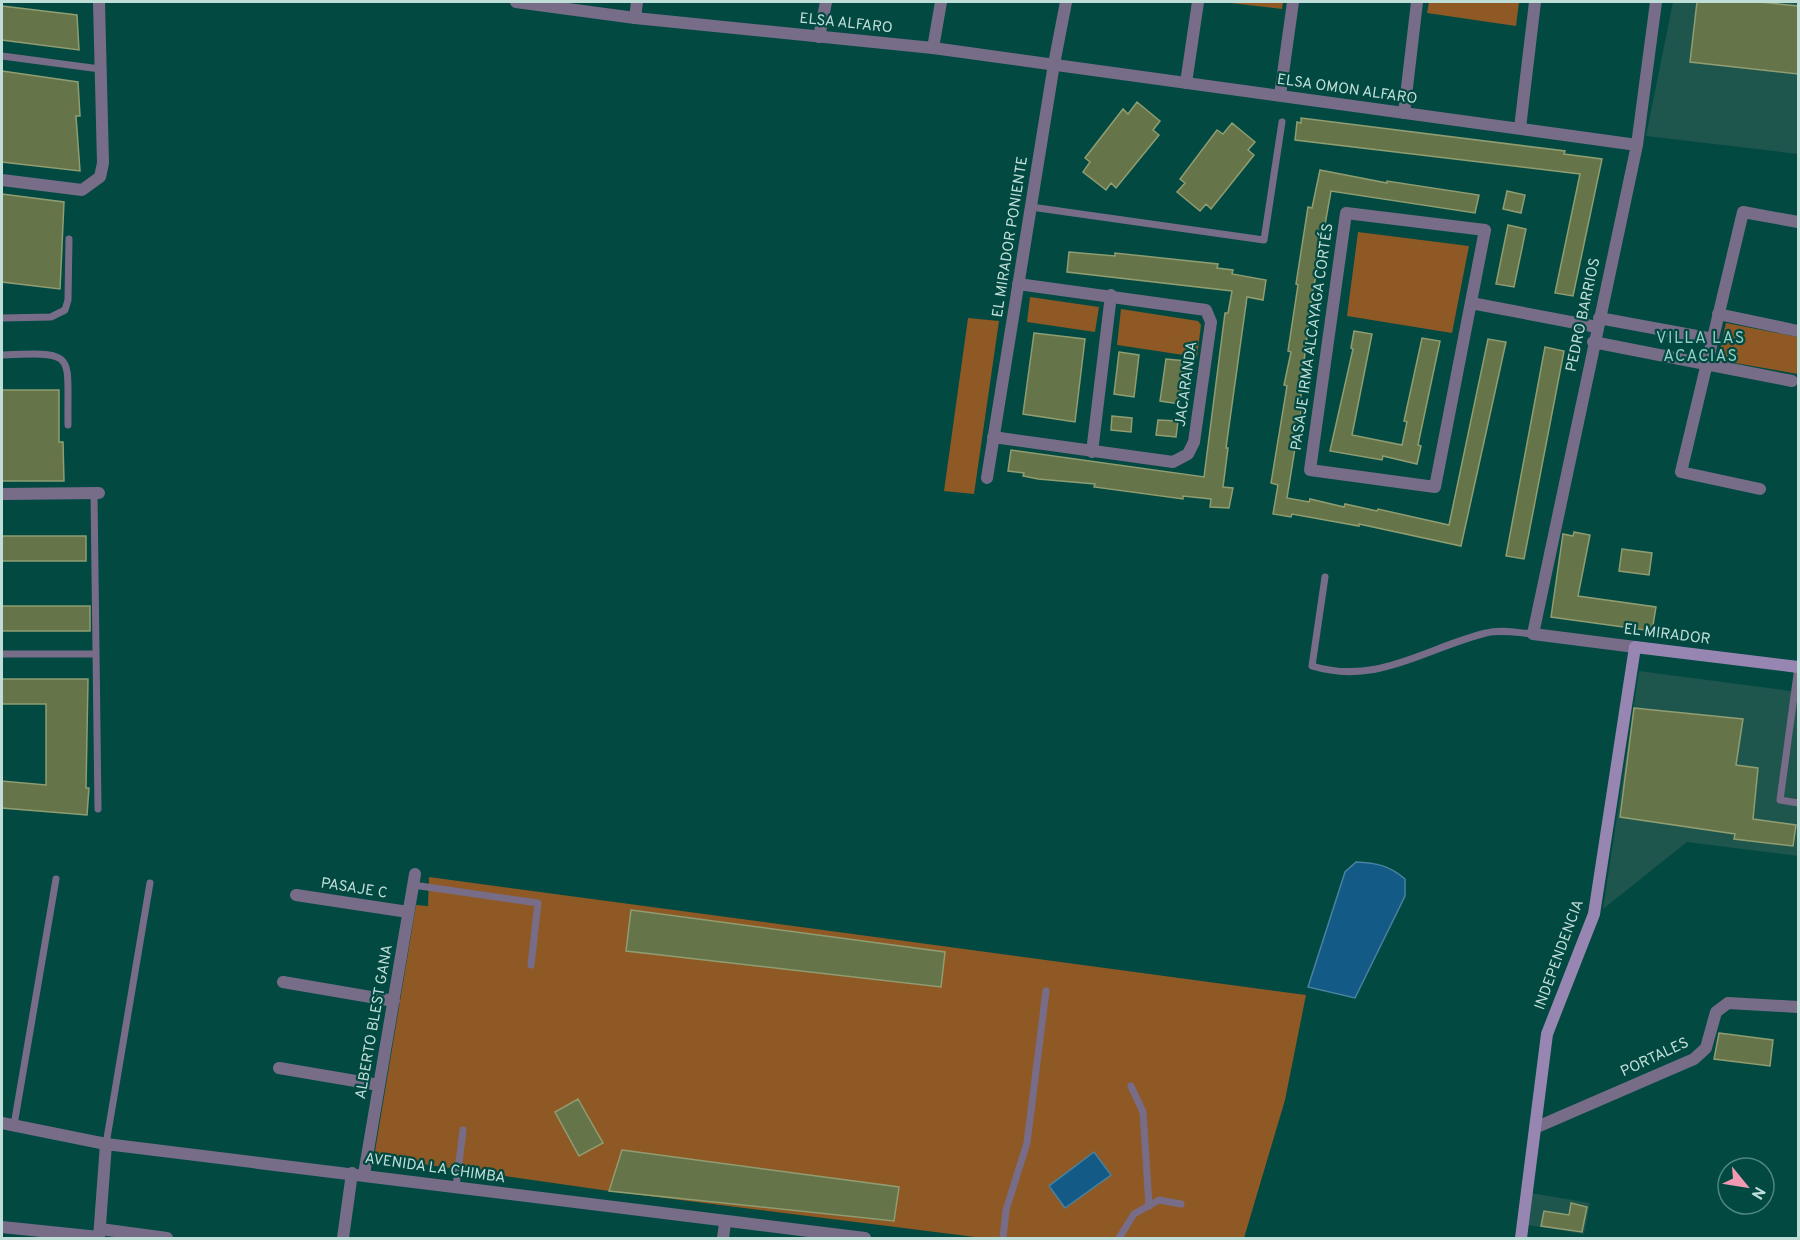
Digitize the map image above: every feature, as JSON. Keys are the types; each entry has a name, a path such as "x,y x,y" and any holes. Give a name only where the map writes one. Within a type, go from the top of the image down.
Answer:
{"main road":[{"name":"EL MIRADOR","path":"1635,646 1798,667"},
{"name":"INDEPENDENCIA","path":"1521,1239 1547,1034 1594,914 1635,646"}],"street":[{"path":"2,180 82,190 95,183 103,163 99,2"},
{"path":"516,2 635,18 637,2"},
{"path":"819,37 826,2"},
{"path":"933,48 941,2"},
{"name":"EL MIRADOR PONIENTE","path":"987,478 1066,2"},
{"path":"1186,82 1198,2"},
{"path":"1280,95 1293,2"},
{"path":"1404,113 1417,2"},
{"path":"1521,129 1535,2"},
{"name":"PEDRO BARRIOS","path":"1533,634 1593,342 1637,145 1656,2"},
{"name":"ELSA ALFARO","path":"635,18 933,48 1054,64"},
{"name":"ELSA OMON ALFARO","path":"1054,64 1637,145"},
{"path":"1760,489 1682,472 1743,212 1798,222"},
{"name":"PASAJE IRMA ALCAYAGA CORTÉS","path":"1346,213 1485,230 1471,303 1435,487 1310,470 1346,213"},
{"name":"JACARANDA","path":"993,437 1173,462 1188,454 1194,442 1211,322 1206,310 1112,295 1018,285"},
{"path":"1092,452 1112,295"},
{"path":"1471,303 1713,339"},
{"path":"1718,314 1798,331"},
{"path":"1593,342 1792,381"},
{"path":"2,494 96,493"},
{"name":"EL MIRADOR","path":"1533,634 1635,646"},
{"name":"ALBERTO BLEST GANA","path":"343,1239 379,1085 414,880"},
{"name":"PASAJE C","path":"296,895 408,912"},
{"path":"283,982 394,1001"},
{"name":"PORTALES","path":"1537,1127 1694,1059 1706,1048 1716,1012 1728,1003 1798,1007"},
{"path":"279,1068 379,1085"},
{"name":"AVENIDA LA CHIMBA","path":"8,1124 106,1144 358,1173 725,1223 865,1239"},
{"path":"99,1235 106,1144"},
{"path":"723,1239 725,1223"},
{"path":"5,1231 167,1239"}],"lane":[{"path":"2,56 100,69"},
{"path":"1031,207 1264,240 1282,122"},
{"path":"2,318 51,317 64,310 68,300 69,238"},
{"path":"2,355 53,354 62,359 67,369 68,425"},
{"path":"96,493 98,809"},
{"path":"1325,577 1312,666 1332,672 1372,672 1489,632 1533,634"},
{"path":"2,654 96,654"},
{"path":"1798,667 1796,700 1780,800 1798,802"},
{"path":"8,1124 56,879"},
{"path":"414,880 538,903 531,964"},
{"path":"106,1144 150,883"},
{"path":"1003,1239 1006,1210 1027,1143 1046,991"},
{"path":"1131,1086 1143,1112 1149,1206"},
{"path":"456,1187 463,1130"},
{"path":"1119,1239 1134,1214 1160,1200 1181,1204"}],"shaded area":[{"path":"1222,2 1283,2 1282,9"},
{"path":"1429,2 1519,2 1516,26 1427,13"},
{"path":"1673,2 1798,2 1798,154 1646,136"},
{"path":"1358,232 1469,246 1452,333 1347,316"},
{"path":"1030,297 1099,307 1095,332 1027,322"},
{"path":"1121,309 1198,321 1201,325 1197,357 1117,345"},
{"path":"968,318 999,321 974,494 944,491"},
{"path":"1726,323 1798,337 1798,374 1718,360"},
{"path":"1639,671 1798,692 1798,856 1687,842 1603,909"},
{"path":"1356,862 1382,866 1399,874 1405,879 1405,896 1355,998 1308,987 1345,872"},
{"path":"429,877 1306,995 1285,1100 1244,1238 983,1238 609,1191 374,1157 416,905 428,906"},
{"path":"1094,1152 1111,1175 1065,1208 1049,1186"},
{"path":"1531,1193 1590,1203 1584,1234 1528,1225"}],"building":[{"path":"1697,2 1760,2 1798,6 1798,74 1690,62"},
{"path":"2,6 77,15 79,50 2,40"},
{"path":"2,71 78,82 80,116 76,116 80,171 2,162"},
{"path":"1137,102 1160,121 1153,130 1159,135 1116,188 1111,183 1106,190 1083,172 1090,162 1085,158 1123,109 1128,114"},
{"path":"1301,118 1565,151 1564,154 1602,159 1573,296 1555,293 1580,174 1295,140 1297,122 1301,123"},
{"path":"1232,123 1255,142 1248,150 1254,155 1211,209 1206,204 1200,211 1177,192 1185,183 1180,179 1217,130 1223,134"},
{"path":"1320,170 1387,183 1387,181 1479,195 1475,213 1331,191 1311,303 1303,370 1306,371 1299,405 1302,405 1287,498 1309,502 1310,499 1344,507 1345,504 1377,511 1378,509 1449,525 1488,339 1506,342 1461,546 1359,524 1359,526 1292,514 1291,517 1273,514 1278,485 1271,483 1287,386 1284,385 1291,352 1288,351 1298,285 1296,284 1308,207 1312,208"},
{"path":"1507,191 1525,195 1521,213 1503,209"},
{"path":"2,194 64,202 60,289 2,282"},
{"path":"1508,225 1526,229 1514,287 1496,284"},
{"path":"1069,252 1115,256 1115,253 1218,264 1217,268 1233,270 1232,274 1266,280 1263,300 1247,297 1226,448 1228,448 1223,487 1233,488 1229,508 1210,507 1211,499 1183,496 1183,499 1094,487 1095,484 1038,479 1023,476 1024,473 1008,471 1011,450 1204,477 1225,313 1228,313 1232,291 1067,272"},
{"path":"1354,331 1372,334 1352,435 1402,445 1407,422 1404,421 1422,338 1440,341 1418,445 1421,446 1417,464 1383,456 1382,460 1330,451 1353,349 1351,348"},
{"path":"1034,333 1085,339 1075,422 1023,414"},
{"path":"1545,347 1564,351 1524,559 1506,556"},
{"path":"1119,352 1139,355 1134,397 1114,394"},
{"path":"1166,359 1186,361 1180,404 1160,401"},
{"path":"2,390 59,390 59,442 63,442 64,481 2,481"},
{"path":"1112,416 1132,418 1131,432 1111,430"},
{"path":"1158,420 1178,421 1176,437 1156,435"},
{"path":"1574,532 1590,535 1578,596 1656,607 1652,631 1551,617 1563,534 1573,536"},
{"path":"2,536 86,536 86,561 2,561"},
{"path":"1622,549 1652,553 1649,575 1619,571"},
{"path":"2,606 90,606 90,631 2,631"},
{"path":"2,679 88,679 86,788 89,788 87,815 2,808 2,781 46,785 46,704 2,704"},
{"path":"1634,708 1743,719 1736,765 1758,768 1753,819 1796,825 1793,846 1734,839 1735,834 1620,817"},
{"path":"631,910 945,952 941,987 626,951"},
{"path":"1719,1033 1773,1040 1770,1066 1714,1059"},
{"path":"578,1099 603,1143 579,1156 555,1112"},
{"path":"622,1150 899,1187 894,1221 609,1191"},
{"path":"1571,1203 1587,1207 1582,1232 1541,1226 1544,1211 1569,1215"}],"district":[{"name":"VILLA LAS ACACIAS","path":"1701,348"}]}
